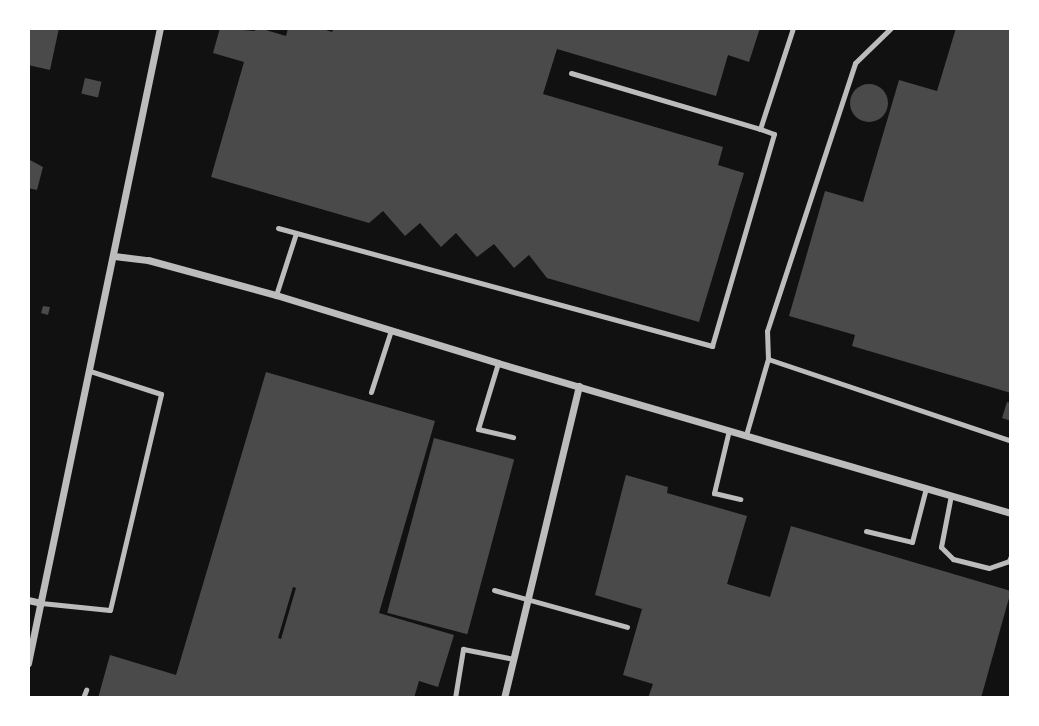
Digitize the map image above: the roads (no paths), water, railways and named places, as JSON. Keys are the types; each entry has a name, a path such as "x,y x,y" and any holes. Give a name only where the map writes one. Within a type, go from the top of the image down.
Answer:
{"street":[{"path":"28,663 160,28"},
{"path":"114,256 148,260 276,295 1011,513"},
{"path":"504,698 579,386"},
{"path":"28,600 41,603"}],"lane":[{"path":"760,129 793,28"},
{"path":"746,435 768,359 767,331 855,63 891,28"},
{"path":"278,228 712,346 774,134 571,73"},
{"path":"276,295 296,233"},
{"path":"371,392 391,330"},
{"path":"768,359 1011,441"},
{"path":"498,363 478,429 513,437"},
{"path":"41,603 110,610 161,394 89,371"},
{"path":"729,430 714,493 740,499"},
{"path":"866,531 912,542 926,488"},
{"path":"951,495 941,547 953,559 989,568 1009,561 1011,556"},
{"path":"494,590 627,627"},
{"path":"455,698 463,649 514,659"},
{"path":"83,698 86,690"}]}
